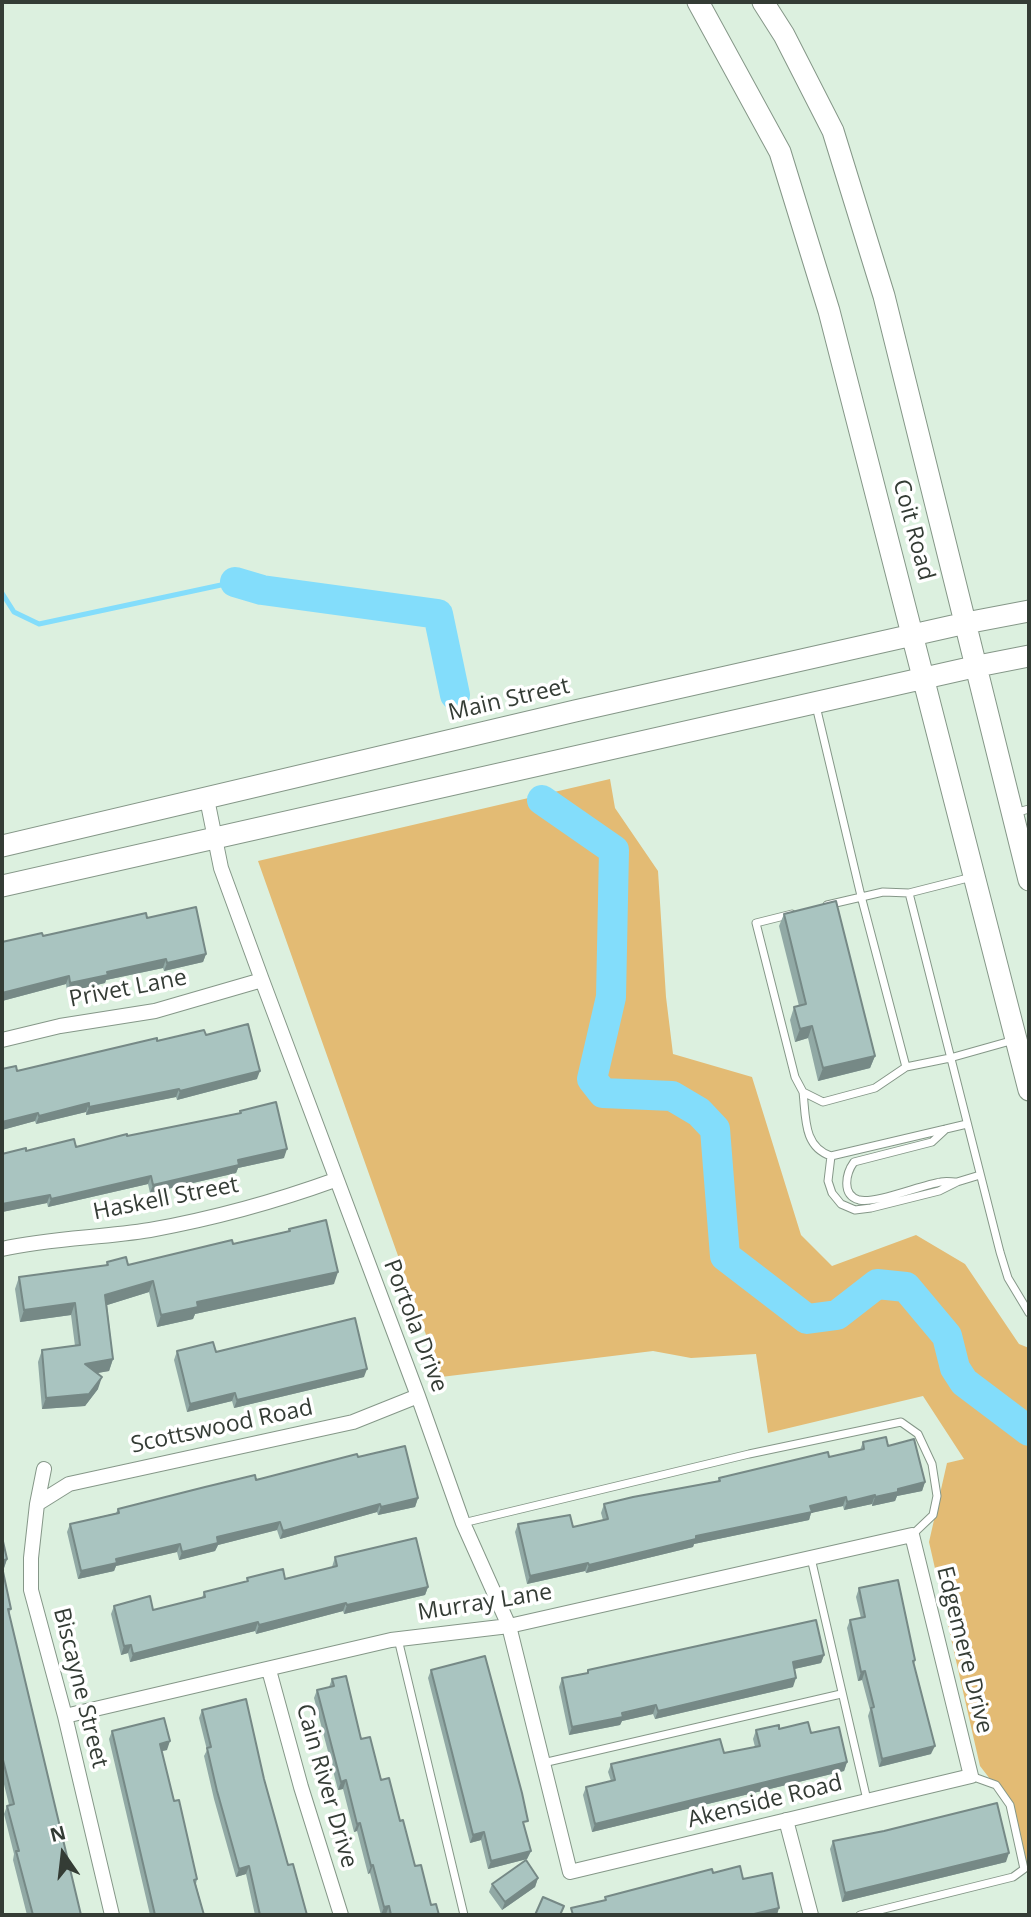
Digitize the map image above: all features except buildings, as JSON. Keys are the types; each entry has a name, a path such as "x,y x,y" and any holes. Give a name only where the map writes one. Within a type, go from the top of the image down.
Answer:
{"main road":[{"name":"Coit Road","path":"698,2 780,152 829,311 973,877 1023,1038 1029,1090"},
{"name":"Coit Road","path":"763,2 784,35 833,131 884,296 966,623 1021,811 1029,880"},
{"name":"Main Street","path":"2,846 575,711 913,634 1029,611"},
{"path":"2,887 1029,656"}],"street":[{"name":"Portola Drive","path":"207,799 221,868 463,1523 509,1626 570,1872"},
{"name":"Privet Lane","path":"2,1040 60,1026 155,1012 262,980"},
{"name":"Haskell Street","path":"2,1249 24,1244 150,1230 287,1198 335,1180"},
{"name":"Scottswood Road","path":"37,1504 69,1484 353,1422 418,1396"},
{"name":"Biscayne Street","path":"44,1469 31,1558 32,1590 112,1915"},
{"name":"Murray Lane","path":"65,1716 398,1639 509,1626 912,1535"},
{"name":"Edgemere Drive","path":"912,1535 971,1776"},
{"name":"Cain River Drive","path":"269,1670 301,1787 341,1915"},
{"name":"Akenside Road","path":"570,1872 971,1776"},
{"path":"786,1820 811,1915"}],"lane":[{"path":"816,703 861,896 906,1067"},
{"path":"822,906 883,892 909,893 973,877"},
{"path":"909,893 1008,1278 1029,1313"},
{"path":"795,913 756,923 795,1077 803,1092 808,1135 813,1146 821,1153 831,1156 967,1124"},
{"path":"803,1092 822,1102 875,1088 906,1067 1023,1038"},
{"path":"946,1129 932,1142 854,1162 846,1180 847,1189 859,1200 872,1200 942,1181 957,1182"},
{"path":"831,1156 828,1181 832,1193 841,1204 855,1210 939,1191 981,1175"},
{"path":"463,1523 749,1454 901,1422 918,1434 932,1464 937,1496 933,1515 912,1535"},
{"path":"811,1558 867,1800"},
{"path":"398,1639 464,1915"},
{"path":"543,1763 841,1694"},
{"path":"860,1915 1013,1877 1024,1870 1010,1805 996,1785 971,1776"}],"shaded area":[{"path":"610,779 615,808 658,871 666,997 673,1054 752,1077 801,1235 832,1266 916,1235 965,1264 1019,1344 1029,1348 1029,1868 1024,1869 1010,1805 980,1766 929,1542 947,1463 964,1459 923,1396 768,1433 756,1354 691,1358 653,1351 441,1377 258,861"}],"waterway":[{"path":"2,593 14,612 39,624 235,582"},
{"path":"235,582 262,590 438,614 455,695"},
{"path":"542,800 614,850 611,997 592,1079 603,1093 672,1096 699,1112 715,1129 725,1256 807,1319 837,1315 877,1284 906,1287 947,1336 955,1368 964,1382 1029,1431"}]}
